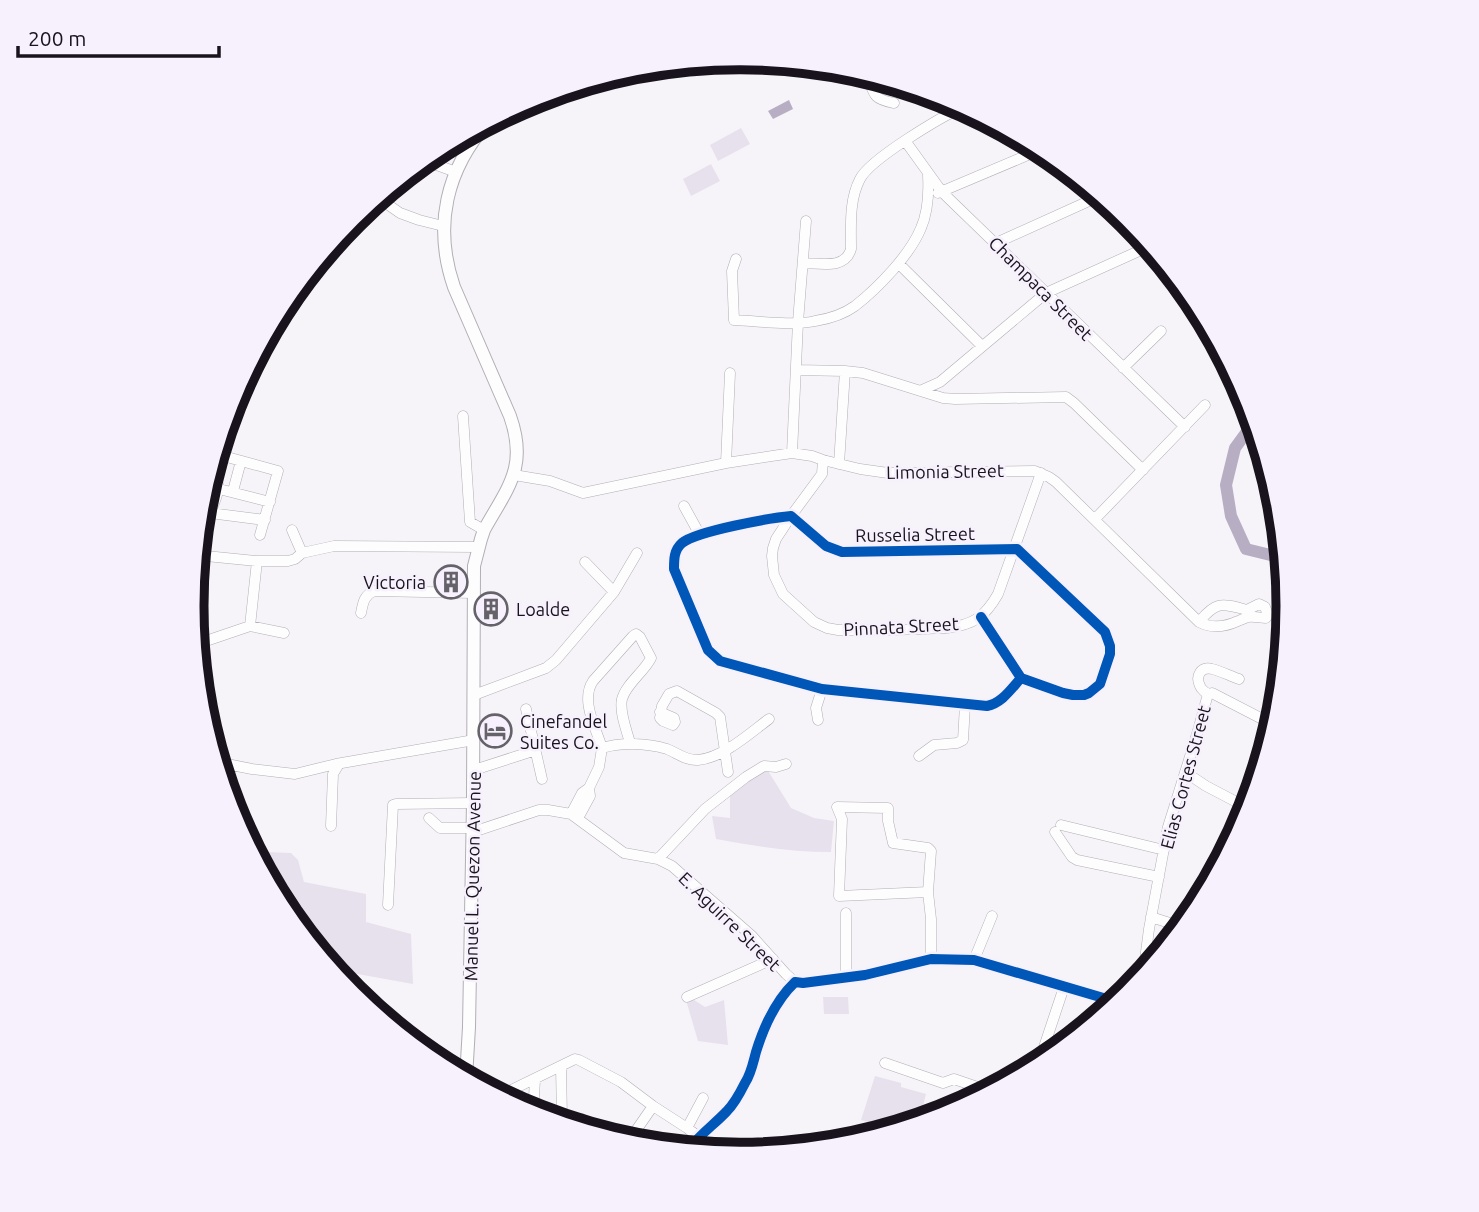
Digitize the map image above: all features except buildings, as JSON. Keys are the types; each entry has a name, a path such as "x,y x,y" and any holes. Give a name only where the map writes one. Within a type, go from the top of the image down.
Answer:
{"main road":[{"name":"Manuel L. Quezon Avenue","path":"467,1067 474,770 474,566 484,530 514,475 518,450 514,430 447,268 443,226 447,194 473,141"}],"street":[{"path":"871,86 875,96 881,101 894,103"},
{"path":"803,263 837,264 850,254 852,206 861,176 878,160 950,113"},
{"name":"Champaca Street","path":"905,142 942,192 1185,427"},
{"path":"928,198 1029,155"},
{"path":"436,165 456,172"},
{"path":"736,259 732,271 734,320 813,322 828,318 854,306 899,264 920,230 925,215 928,175"},
{"path":"996,243 1090,201"},
{"path":"386,203 400,214 443,226"},
{"path":"792,453 806,221"},
{"path":"922,390 940,382 1046,293 1140,251"},
{"path":"899,264 982,346"},
{"path":"1123,368 1161,331"},
{"path":"796,370 869,374 955,400 1066,397 1143,470"},
{"path":"839,464 845,371"},
{"path":"726,463 730,373"},
{"path":"940,382 943,398"},
{"path":"1096,519 1205,405"},
{"path":"463,416 470,522 484,530"},
{"name":"Limonia Street","path":"514,475 550,481 583,493 726,463 792,453 888,473 1041,472"},
{"path":"225,456 278,471 260,535"},
{"name":"Pinnata Street","path":"823,460 822,474 776,539 772,556 774,575 783,593 820,626 838,630 947,628 981,617 998,594 1041,472"},
{"path":"233,491 241,461"},
{"path":"1041,472 1056,482 1096,519 1199,622 1217,627 1230,624 1247,613 1218,605 1211,608 1199,622"},
{"path":"214,503 218,483"},
{"path":"219,489 270,502"},
{"path":"684,506 700,535"},
{"path":"212,513 265,520"},
{"path":"791,516 700,535 683,542 676,550 674,560 678,578 708,650 720,661 822,689 965,705 994,705 1021,678"},
{"name":"Russelia Street","path":"791,516 826,546 842,552 1013,549"},
{"path":"292,530 302,553"},
{"path":"206,556 288,561 302,553 334,546 478,547"},
{"path":"981,617 1021,678 1063,693 1084,695 1100,684 1110,654 1105,632 1020,550 1013,549"},
{"path":"474,695 546,668 556,660 614,592 637,552"},
{"path":"250,626 257,561"},
{"path":"585,562 614,592"},
{"path":"361,613 367,594 374,591 474,593"},
{"path":"205,641 250,626 284,633"},
{"path":"429,818 440,828 473,830 539,810 575,816 582,793 589,788 599,767 602,748 588,703 589,689 633,636 639,635 651,659 622,699 630,743"},
{"path":"1208,694 1200,688 1198,676 1204,669 1210,668 1239,679"},
{"path":"818,720 816,709 822,689"},
{"path":"660,712 669,694 677,691 716,713 720,717 728,772"},
{"name":"Elias Cortes Street","path":"1146,954 1168,827 1208,694 1212,693 1263,720"},
{"path":"919,756 934,745 963,740 965,705"},
{"path":"526,709 542,779"},
{"path":"602,748 630,743 666,748 696,760 724,751 769,719"},
{"path":"229,769 230,765 295,774 474,740"},
{"path":"474,770 536,750"},
{"path":"331,826 333,774 339,764"},
{"path":"657,859 705,809 746,777 764,766 786,764"},
{"path":"1185,772 1238,803"},
{"path":"388,905 393,805 473,803"},
{"path":"928,891 839,896 842,819 837,807 888,808 893,843 928,848 931,851 928,891 931,959"},
{"name":"E. Aguirre Street","path":"575,816 624,853 657,859 672,866 752,936 795,982"},
{"path":"1159,877 1077,860 1072,857 1058,829 1164,850"},
{"path":"846,914 846,978"},
{"path":"974,960 992,916"},
{"path":"1151,918 1171,924"},
{"path":"687,997 772,959"},
{"path":"696,1140 737,1098 747,1080 771,1015 783,994 795,982 846,978 931,959 974,960 1104,998"},
{"path":"1044,1047 1063,987"},
{"path":"511,1091 575,1059 621,1082 699,1137"},
{"path":"885,1063 943,1083 954,1079 977,1087"},
{"path":"561,1066 562,1112"},
{"path":"534,1101 535,1080"},
{"path":"687,1128 703,1098"},
{"path":"635,1132 653,1106"}],"shaded area":[{"path":"789,100 793,109 773,119 768,111"},
{"path":"741,128 750,144 718,161 710,145"},
{"path":"711,164 720,181 691,196 683,179"},
{"path":"767,769 791,808 814,818 834,821 831,852 773,848 716,839 712,816 730,818 730,790"},
{"path":"266,852 291,853 298,860 304,882 366,894 366,922 411,934 413,984 349,973 294,904 265,855"},
{"path":"823,997 848,997 849,1014 824,1014"},
{"path":"691,998 705,1007 724,1000 728,1045 698,1041 686,1000"},
{"path":"875,1076 926,1094 922,1110 877,1124 861,1120"}],"waterway":[{"path":"1246,432 1235,448 1226,485 1231,516 1246,549 1273,555"}],"cycle path":[{"path":"981,617 1021,678 1073,695 1089,693 1100,684 1110,654 1105,632 1017,549 842,552 826,546 791,516 751,522 690,538 682,543 675,555 674,569 708,650 720,661 822,689 987,706 1002,699 1021,678"},
{"path":"697,1140 737,1098 749,1076 771,1014 795,982 865,975 931,959 974,960 1105,998"}],"place":[{"name":"Victoria","path":"451,582"},
{"name":"Loalde","path":"491,609"},
{"name":"Cinefandel Suites Co.","path":"495,731"}]}
